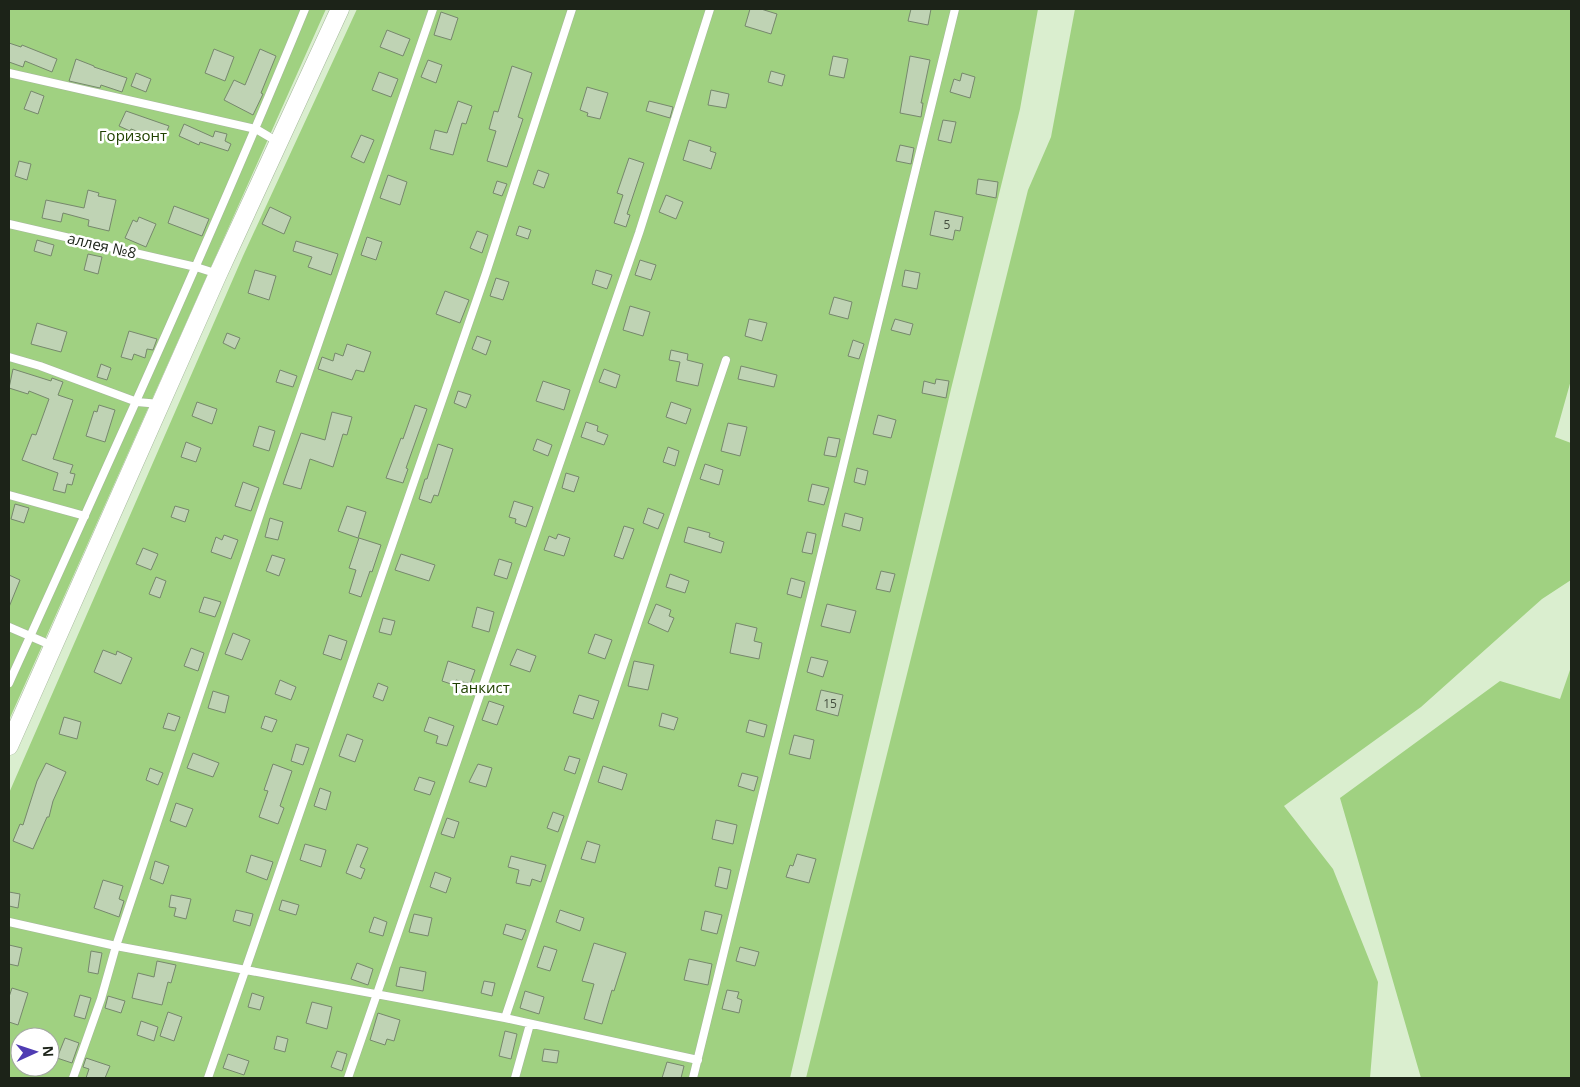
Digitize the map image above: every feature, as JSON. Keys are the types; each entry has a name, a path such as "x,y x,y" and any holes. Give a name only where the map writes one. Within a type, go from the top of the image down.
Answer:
{"street":[{"path":"9,746 218,274 340,9"}],"lane":[{"path":"9,683 196,267 256,129 305,9"},
{"path":"73,1078 101,999 116,946 261,511 433,9"},
{"path":"208,1078 486,273 572,9"},
{"path":"348,1078 636,242 710,9"},
{"path":"693,1078 955,9"},
{"path":"9,73 256,129 278,142"},
{"name":"аллея №8","path":"9,224 196,267 218,274"},
{"path":"9,356 136,402 160,404"},
{"path":"505,1018 726,360"},
{"path":"9,495 85,516"},
{"path":"9,627 53,646"},
{"path":"9,922 116,946 505,1018 698,1060"},
{"path":"515,1078 530,1024"}],"green space":[{"name":"Горизонт","path":"9,9 326,9 9,720"},
{"name":"Танкист","path":"357,9 1038,9 1020,109 951,389 790,1078 9,1078 9,793 243,256"},
{"path":"1075,9 1571,9 1571,380 1555,437 1571,443 1571,580 1542,599 1421,707 1284,806 1333,869 1378,982 1370,1078 806,1078 1028,190 1051,137"},
{"path":"1571,667 1571,1078 1421,1078 1340,798 1500,681 1560,699"}],"building":[{"path":"750,9 761,9 777,14 771,34 745,26"},
{"path":"911,9 931,9 928,25 908,21"},
{"path":"441,12 458,18 451,40 434,35"},
{"path":"387,30 410,39 403,56 380,47"},
{"path":"9,43 21,47 22,45 57,59 52,72 25,61 23,67 9,62"},
{"path":"214,49 234,57 225,81 205,73"},
{"path":"260,49 276,56 261,93 263,94 253,115 224,100 234,80 245,85"},
{"path":"833,56 848,59 844,78 829,75"},
{"path":"910,56 930,60 921,103 923,103 921,117 900,113"},
{"path":"76,59 127,78 122,92 101,85 100,88 69,81"},
{"path":"428,60 442,65 436,83 421,77"},
{"path":"512,66 532,73 518,117 523,119 507,167 487,161 496,131 489,129 494,111 498,112"},
{"path":"771,71 785,75 782,86 768,82"},
{"path":"379,72 398,79 391,97 372,90"},
{"path":"136,73 151,79 146,92 131,86"},
{"path":"962,73 975,77 970,98 950,92 954,79 960,81"},
{"path":"587,87 608,93 600,119 587,116 588,113 580,110"},
{"path":"711,90 729,94 726,108 708,105"},
{"path":"31,91 44,96 38,114 24,109"},
{"path":"458,101 472,106 466,124 462,123 453,155 430,149 435,130 447,133"},
{"path":"649,101 673,107 670,118 646,111"},
{"path":"126,111 169,126 163,141 119,126"},
{"path":"943,120 956,122 951,143 938,140"},
{"path":"184,124 213,137 215,131 227,134 225,141 231,144 228,151 200,142 199,145 179,136"},
{"path":"361,135 374,140 364,163 351,157"},
{"path":"689,140 711,147 710,151 716,153 711,169 683,160"},
{"path":"900,145 914,148 911,164 896,161"},
{"path":"629,158 644,163 627,214 630,215 626,227 614,223 623,195 617,193"},
{"path":"19,161 31,164 27,180 15,176"},
{"path":"538,170 549,174 544,188 533,184"},
{"path":"388,175 407,182 400,205 380,198"},
{"path":"978,179 998,182 996,198 976,194"},
{"path":"497,181 507,184 502,196 493,193"},
{"path":"88,190 99,193 98,196 116,200 109,231 88,226 89,220 63,213 61,222 42,218 46,200 84,208"},
{"path":"666,195 683,202 676,219 659,212"},
{"path":"174,206 209,219 202,236 168,223"},
{"path":"270,207 291,217 284,234 262,224"},
{"path":"935,211 963,217 960,231 955,230 953,240 930,235"},
{"path":"139,217 156,224 146,247 125,238 133,220 137,222"},
{"path":"519,226 531,230 528,239 516,235"},
{"path":"477,231 488,235 482,253 470,248"},
{"path":"367,237 382,242 376,260 361,255"},
{"path":"37,240 54,245 51,256 34,251"},
{"path":"296,241 338,254 331,275 308,267 312,257 293,251"},
{"path":"88,254 102,257 98,274 84,270"},
{"path":"640,260 656,265 651,280 635,275"},
{"path":"255,270 276,276 269,300 248,293"},
{"path":"596,270 612,275 607,289 592,284"},
{"path":"905,270 920,273 917,289 902,286"},
{"path":"496,278 509,282 503,300 490,296"},
{"path":"445,291 469,300 460,323 436,314"},
{"path":"834,297 852,302 848,319 829,314"},
{"path":"630,306 650,312 643,336 623,330"},
{"path":"749,319 767,323 762,341 745,336"},
{"path":"895,319 913,324 910,335 891,330"},
{"path":"37,323 67,332 61,352 31,344"},
{"path":"129,331 157,339 153,350 147,349 145,358 134,354 132,360 121,357"},
{"path":"227,333 240,338 235,349 223,343"},
{"path":"477,336 491,341 486,355 472,349"},
{"path":"853,340 864,344 859,359 848,356"},
{"path":"347,344 371,352 364,372 356,370 352,380 318,369 322,357 333,361 335,353 343,356"},
{"path":"671,350 688,354 687,360 703,364 698,386 676,381 680,362 669,360"},
{"path":"101,364 111,368 107,380 97,377"},
{"path":"741,366 777,375 774,387 738,379"},
{"path":"13,369 51,381 52,378 63,382 58,395 73,400 53,459 73,465 70,473 75,474 72,485 67,484 65,493 53,490 58,473 22,460 32,434 36,435 49,399 29,391 28,394 9,388"},
{"path":"604,369 620,375 616,388 599,382"},
{"path":"280,370 297,376 293,387 276,382"},
{"path":"936,379 949,381 946,398 922,393 924,381 935,384"},
{"path":"543,381 570,390 564,410 536,401"},
{"path":"458,391 471,395 466,408 454,403"},
{"path":"197,402 217,409 212,424 192,416"},
{"path":"671,402 691,409 686,424 666,417"},
{"path":"99,405 115,410 105,442 86,436 94,411 97,412"},
{"path":"415,405 427,409 406,468 408,469 403,483 386,478"},
{"path":"332,412 352,417 347,435 343,434 333,467 310,459 301,489 283,484 301,433 325,440"},
{"path":"878,415 896,420 891,438 873,434"},
{"path":"586,422 598,426 597,431 608,435 604,445 581,437"},
{"path":"728,423 747,427 740,456 721,451"},
{"path":"259,426 275,431 269,451 253,446"},
{"path":"828,437 840,439 836,457 824,455"},
{"path":"537,439 552,445 548,456 533,450"},
{"path":"186,442 201,448 196,462 181,457"},
{"path":"438,444 453,449 438,496 434,495 431,503 419,499"},
{"path":"668,447 679,451 675,466 663,462"},
{"path":"705,464 723,470 719,485 700,479"},
{"path":"857,468 868,471 865,485 854,482"},
{"path":"566,473 579,477 574,492 562,488"},
{"path":"243,482 259,488 251,511 235,506"},
{"path":"812,484 829,488 824,505 808,501"},
{"path":"514,501 533,507 526,527 515,523 516,519 509,517"},
{"path":"15,504 29,508 24,523 11,519"},
{"path":"175,506 189,510 185,522 171,517"},
{"path":"347,506 366,512 358,538 338,531"},
{"path":"648,508 664,514 658,529 643,523"},
{"path":"845,513 863,518 860,531 842,526"},
{"path":"270,518 283,522 278,540 265,537"},
{"path":"624,526 634,529 623,559 614,556"},
{"path":"688,527 710,533 709,537 724,542 721,553 684,542"},
{"path":"807,532 816,534 812,554 802,552"},
{"path":"558,534 570,538 564,556 544,550 549,536 556,539"},
{"path":"224,535 238,540 231,559 211,552 216,537 222,540"},
{"path":"359,538 381,545 361,597 349,593 356,570 349,568"},
{"path":"143,548 158,554 151,570 136,564"},
{"path":"401,554 435,565 429,581 395,570"},
{"path":"272,555 285,559 279,576 266,571"},
{"path":"499,559 512,563 507,579 494,575"},
{"path":"881,571 895,574 890,592 876,589"},
{"path":"670,574 689,581 685,593 666,587"},
{"path":"9,575 20,580 9,607"},
{"path":"156,577 166,581 160,598 149,594"},
{"path":"791,578 805,582 801,598 787,594"},
{"path":"204,597 221,602 215,617 199,612"},
{"path":"656,604 671,610 669,616 674,618 668,632 648,623"},
{"path":"827,604 856,611 850,633 821,626"},
{"path":"477,607 494,612 489,632 472,627"},
{"path":"383,618 395,621 391,635 379,632"},
{"path":"736,623 757,628 754,641 762,643 759,659 730,653"},
{"path":"233,633 250,640 242,660 225,654"},
{"path":"595,634 612,640 605,659 588,653"},
{"path":"329,635 347,641 341,660 323,654"},
{"path":"191,648 204,653 198,671 184,666"},
{"path":"517,649 536,656 530,672 510,665"},
{"path":"103,650 116,655 117,651 132,658 121,684 94,672"},
{"path":"811,657 828,661 823,677 807,672"},
{"path":"448,661 475,670 470,684 456,680 454,685 442,681"},
{"path":"634,661 654,665 648,690 628,686"},
{"path":"280,680 296,687 291,700 275,694"},
{"path":"378,683 388,687 383,701 373,697"},
{"path":"821,690 843,695 838,716 816,710"},
{"path":"213,691 229,696 225,713 208,708"},
{"path":"579,695 599,701 593,719 573,713"},
{"path":"489,701 504,706 497,725 482,720"},
{"path":"168,713 180,717 175,731 163,728"},
{"path":"662,713 678,718 674,730 659,726"},
{"path":"265,716 277,720 272,732 261,728"},
{"path":"64,717 81,722 77,739 59,734"},
{"path":"429,717 454,726 447,746 436,743 438,736 424,731"},
{"path":"749,720 767,725 764,737 746,732"},
{"path":"347,734 363,740 355,762 339,756"},
{"path":"794,735 814,740 810,759 789,754"},
{"path":"296,744 309,748 303,765 291,761"},
{"path":"193,753 219,763 213,777 187,768"},
{"path":"569,756 580,759 575,774 564,770"},
{"path":"46,763 66,772 53,801 49,817 47,817 33,849 13,841 20,824 23,825 37,781"},
{"path":"273,764 292,771 280,806 284,808 278,824 259,817 268,791 264,790"},
{"path":"478,764 492,768 486,787 469,782"},
{"path":"603,766 627,774 622,790 598,782"},
{"path":"150,768 163,773 158,785 146,780"},
{"path":"742,773 758,777 754,791 738,786"},
{"path":"419,777 435,782 430,795 414,790"},
{"path":"320,788 331,792 326,810 314,806"},
{"path":"176,803 193,809 186,827 170,821"},
{"path":"553,812 564,816 558,832 547,828"},
{"path":"447,818 459,822 454,838 441,834"},
{"path":"716,820 737,825 733,844 712,839"},
{"path":"587,841 600,845 595,863 581,859"},
{"path":"305,844 326,850 321,867 300,860"},
{"path":"357,844 368,848 360,867 365,869 361,879 346,873"},
{"path":"797,854 816,859 809,883 786,877 790,865 793,866"},
{"path":"251,855 273,862 267,880 246,872"},
{"path":"511,856 546,865 541,882 532,879 530,886 516,883 519,870 508,867"},
{"path":"155,861 169,866 163,884 150,879"},
{"path":"719,867 731,870 727,889 715,886"},
{"path":"435,872 451,878 446,893 430,887"},
{"path":"103,880 123,886 119,899 124,901 119,917 94,908"},
{"path":"9,892 20,894 18,908 9,906"},
{"path":"171,895 191,899 186,919 174,916 176,908 169,907"},
{"path":"282,900 299,905 296,915 279,910"},
{"path":"236,910 253,914 250,926 233,921"},
{"path":"560,910 584,918 580,931 556,922"},
{"path":"705,911 722,915 717,934 701,930"},
{"path":"414,914 432,918 428,936 409,932"},
{"path":"374,917 387,922 383,936 369,932"},
{"path":"506,924 526,930 522,940 503,934"},
{"path":"594,943 626,953 602,1024 584,1019 594,984 582,981"},
{"path":"9,945 22,948 18,966 9,964"},
{"path":"544,946 557,950 550,971 537,967"},
{"path":"740,947 759,952 755,966 736,961"},
{"path":"91,951 102,953 98,974 88,972"},
{"path":"689,959 712,964 708,985 684,980"},
{"path":"157,961 176,965 171,983 168,982 162,1005 132,998 138,973 154,977"},
{"path":"357,963 373,969 368,985 351,979"},
{"path":"400,967 426,972 423,991 396,986"},
{"path":"484,981 495,983 492,996 481,993"},
{"path":"12,988 28,993 18,1025 9,1022 9,997"},
{"path":"727,990 739,992 737,998 742,1000 739,1013 722,1009"},
{"path":"525,991 544,997 539,1014 520,1008"},
{"path":"252,993 264,997 260,1010 248,1007"},
{"path":"80,995 91,998 85,1019 74,1016"},
{"path":"108,996 125,1001 121,1013 105,1008"},
{"path":"312,1002 332,1007 327,1029 306,1023"},
{"path":"168,1012 182,1017 174,1041 160,1036"},
{"path":"378,1013 400,1020 394,1041 387,1039 385,1045 370,1040"},
{"path":"141,1021 158,1027 154,1041 137,1035"},
{"path":"505,1031 517,1034 511,1059 499,1056"},
{"path":"277,1036 288,1039 285,1052 274,1049"},
{"path":"65,1038 79,1043 72,1063 60,1059 60,1050"},
{"path":"544,1049 559,1051 557,1063 542,1061"},
{"path":"337,1051 347,1054 342,1071 331,1067"},
{"path":"228,1054 249,1061 244,1075 223,1068"},
{"path":"86,1058 110,1066 105,1078 86,1078 89,1069 83,1067"},
{"path":"667,1062 684,1066 681,1078 662,1078"}]}
